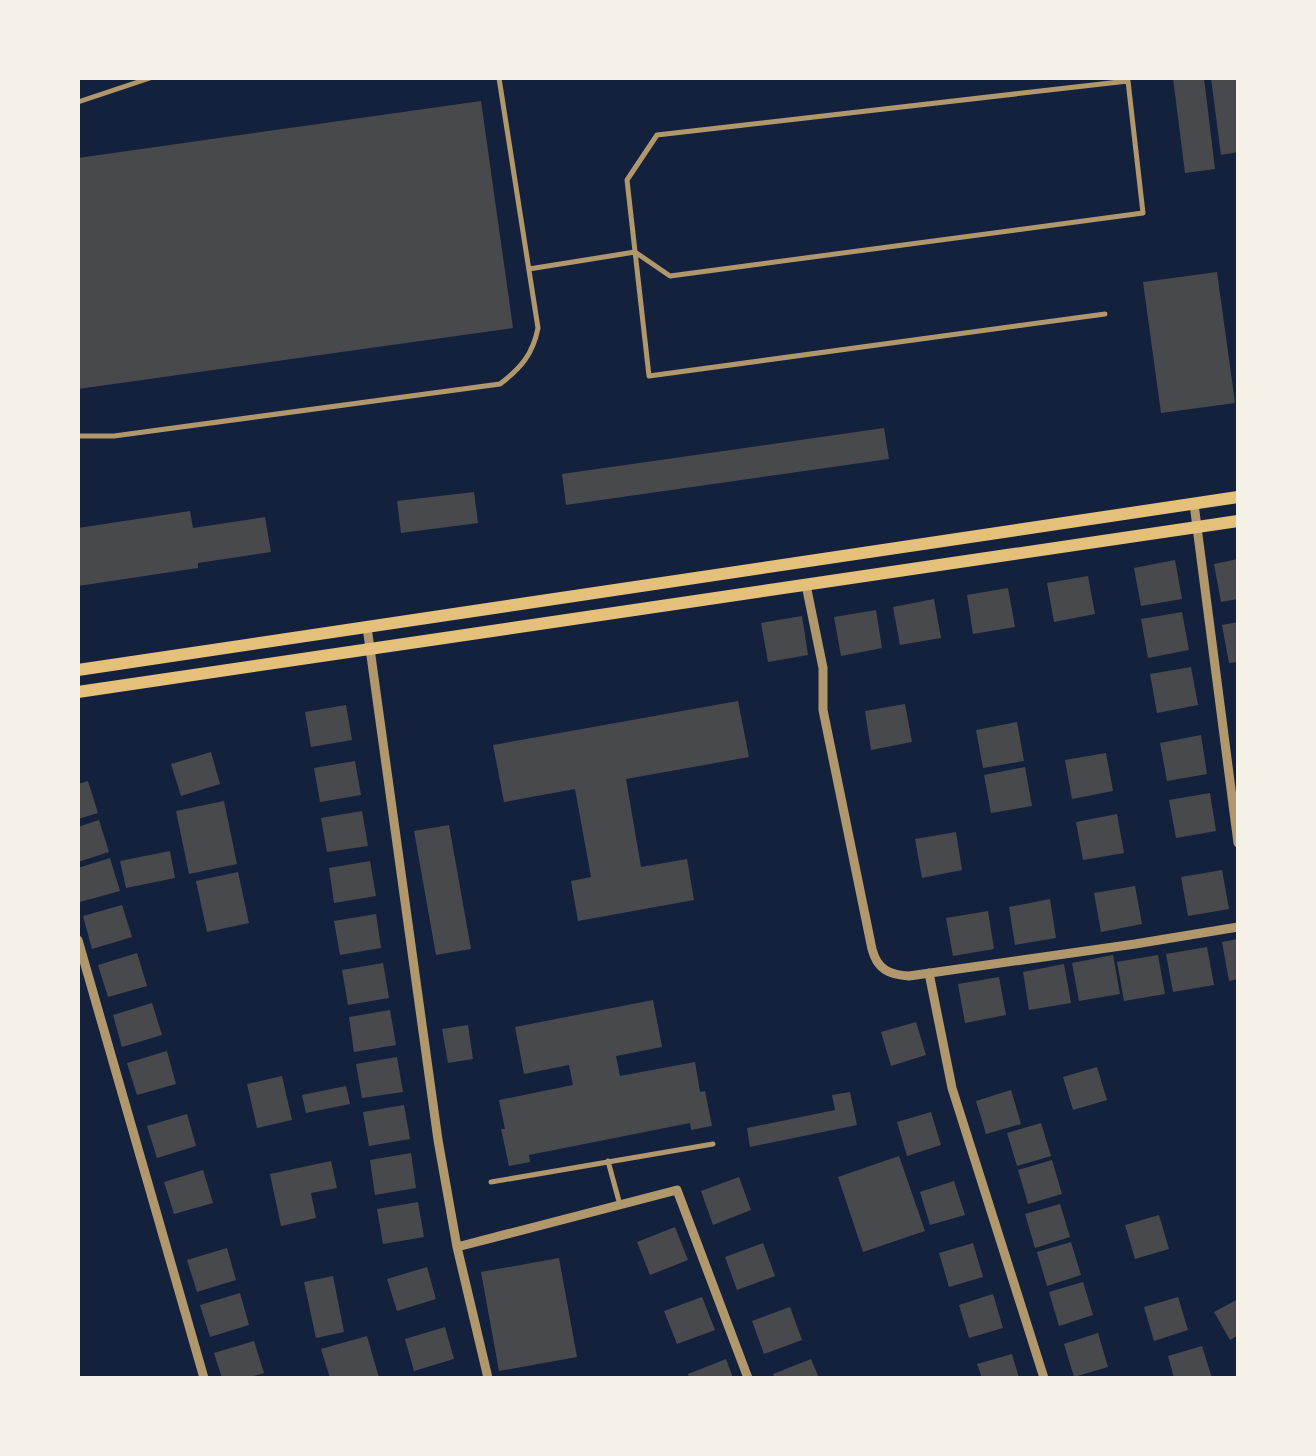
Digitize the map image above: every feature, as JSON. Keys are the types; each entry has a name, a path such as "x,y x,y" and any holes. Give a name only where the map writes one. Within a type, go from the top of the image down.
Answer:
{"main road":[{"path":"78,670 1238,497"},
{"path":"78,692 1238,520"},
{"path":"251,644 254,666"}],"street":[{"path":"1194,504 1238,843"},
{"path":"806,585 823,668 823,710 874,956 882,969 909,976 1238,926"},
{"path":"367,627 438,1140 457,1247 488,1378"},
{"path":"78,940 204,1378"},
{"path":"928,973 952,1088 1044,1378"},
{"path":"457,1247 677,1190 748,1378"}],"lane":[{"path":"78,102 150,78"},
{"path":"78,436 114,436 500,384 515,372 528,358 538,328 499,78"},
{"path":"529,269 635,252 670,276 1143,214 1128,82 657,135 627,180 635,252 649,376 1105,314"},
{"path":"491,1182 713,1144"},
{"path":"608,1161 620,1205"}],"building":[{"path":"1173,78 1204,78 1215,169 1185,173"},
{"path":"1211,78 1238,78 1238,152 1221,155"},
{"path":"481,101 513,328 78,389 78,158"},
{"path":"1217,272 1235,403 1161,413 1143,282"},
{"path":"884,428 889,459 566,505 562,474"},
{"path":"474,492 478,523 401,533 397,501"},
{"path":"190,511 193,528 265,517 271,552 198,563 198,568 78,586 78,528"},
{"path":"1238,559 1238,599 1221,602 1214,564"},
{"path":"1175,560 1182,599 1141,606 1134,568"},
{"path":"1088,576 1095,614 1054,622 1047,583"},
{"path":"1008,588 1015,627 973,634 967,595"},
{"path":"934,599 941,638 900,645 893,607"},
{"path":"876,610 882,648 841,656 834,617"},
{"path":"1182,612 1189,650 1148,658 1141,619"},
{"path":"802,616 808,655 768,662 761,623"},
{"path":"1238,622 1238,662 1229,663 1222,625"},
{"path":"1191,667 1198,705 1157,713 1150,674"},
{"path":"738,701 749,757 626,779 641,867 687,859 694,900 578,921 571,881 591,877 575,789 504,802 493,745"},
{"path":"905,704 912,742 871,750 865,711"},
{"path":"346,705 352,740 311,747 305,712"},
{"path":"1017,722 1024,761 983,768 976,730"},
{"path":"1201,735 1207,774 1167,781 1160,743"},
{"path":"211,752 220,784 181,796 171,764"},
{"path":"1106,753 1113,791 1072,799 1065,760"},
{"path":"355,761 361,795 320,802 314,768"},
{"path":"1025,767 1032,806 991,813 984,775"},
{"path":"88,781 98,813 78,819 78,784"},
{"path":"1210,793 1216,831 1176,838 1169,800"},
{"path":"224,801 237,864 189,874 176,811"},
{"path":"362,811 368,846 327,852 321,818"},
{"path":"1117,814 1124,853 1083,860 1076,822"},
{"path":"99,820 109,852 78,862 78,827"},
{"path":"449,825 471,949 436,955 414,831"},
{"path":"956,832 962,870 922,878 915,839"},
{"path":"170,851 175,878 126,888 120,861"},
{"path":"110,858 120,891 80,902 78,868"},
{"path":"370,861 376,896 334,903 329,868"},
{"path":"1222,870 1229,909 1188,916 1181,877"},
{"path":"238,872 249,923 207,932 196,881"},
{"path":"1135,886 1142,924 1101,932 1094,893"},
{"path":"1050,899 1056,938 1015,945 1009,907"},
{"path":"122,905 132,937 92,949 83,916"},
{"path":"988,911 994,949 953,956 946,918"},
{"path":"376,914 381,948 340,955 334,921"},
{"path":"1238,939 1238,979 1229,981 1222,942"},
{"path":"1207,947 1214,985 1173,992 1166,954"},
{"path":"137,953 147,986 108,997 98,965"},
{"path":"1113,955 1120,994 1079,1001 1072,963"},
{"path":"1158,955 1165,994 1124,1001 1117,962"},
{"path":"383,963 389,998 348,1005 342,970"},
{"path":"1064,964 1071,1003 1029,1010 1023,972"},
{"path":"999,977 1006,1015 965,1023 958,984"},
{"path":"653,1000 662,1047 616,1056 620,1076 695,1062 712,1126 691,1130 690,1123 529,1155 530,1162 509,1166 499,1100 573,1085 569,1065 524,1074 515,1027"},
{"path":"152,1003 162,1035 122,1047 113,1015"},
{"path":"390,1010 396,1045 354,1052 349,1017"},
{"path":"916,1022 926,1055 891,1066 881,1032"},
{"path":"468,1025 473,1059 448,1063 442,1029"},
{"path":"167,1051 176,1084 137,1095 127,1063"},
{"path":"397,1057 403,1092 362,1098 356,1064"},
{"path":"1097,1067 1107,1100 1073,1110 1063,1077"},
{"path":"282,1076 292,1120 257,1128 247,1084"},
{"path":"346,1086 350,1104 306,1113 302,1095"},
{"path":"1011,1090 1021,1124 986,1134 976,1101"},
{"path":"850,1092 857,1125 750,1147 747,1128 835,1110 832,1095"},
{"path":"404,1105 410,1139 369,1146 363,1112"},
{"path":"931,1112 941,1145 907,1156 897,1122"},
{"path":"187,1114 196,1146 157,1158 147,1126"},
{"path":"1041,1123 1051,1156 1017,1166 1007,1133"},
{"path":"411,1153 416,1188 375,1195 370,1160"},
{"path":"899,1156 925,1231 863,1252 838,1177"},
{"path":"1052,1160 1062,1194 1028,1204 1018,1170"},
{"path":"331,1161 337,1188 311,1193 316,1218 281,1226 270,1174"},
{"path":"203,1170 213,1203 174,1214 164,1182"},
{"path":"739,1177 751,1210 713,1225 701,1191"},
{"path":"954,1181 965,1215 930,1225 920,1192"},
{"path":"418,1202 424,1237 383,1244 377,1209"},
{"path":"1060,1204 1070,1237 1035,1248 1025,1214"},
{"path":"1159,1215 1169,1249 1135,1259 1125,1225"},
{"path":"675,1227 688,1260 650,1275 637,1242"},
{"path":"1071,1242 1081,1275 1047,1286 1037,1252"},
{"path":"763,1243 775,1276 737,1290 725,1257"},
{"path":"973,1243 983,1277 949,1287 939,1253"},
{"path":"227,1248 236,1280 197,1292 187,1260"},
{"path":"559,1258 577,1357 499,1371 481,1272"},
{"path":"427,1267 436,1299 397,1311 387,1279"},
{"path":"333,1276 344,1332 316,1338 304,1282"},
{"path":"1083,1282 1093,1315 1059,1326 1049,1292"},
{"path":"240,1293 249,1325 210,1337 200,1305"},
{"path":"993,1294 1003,1328 969,1338 959,1305"},
{"path":"702,1297 715,1330 677,1344 664,1311"},
{"path":"1178,1297 1188,1330 1154,1341 1144,1307"},
{"path":"1238,1299 1238,1335 1230,1340 1214,1312"},
{"path":"790,1307 802,1340 764,1354 752,1321"},
{"path":"445,1327 454,1359 414,1371 405,1339"},
{"path":"1098,1333 1108,1367 1074,1377 1064,1344"},
{"path":"367,1336 379,1378 330,1378 321,1349"},
{"path":"254,1341 264,1373 222,1378 214,1353"},
{"path":"1202,1346 1212,1378 1174,1378 1168,1356"},
{"path":"1012,1354 1019,1378 982,1378 977,1364"},
{"path":"726,1359 733,1378 689,1378 688,1374"},
{"path":"811,1359 819,1378 775,1378 773,1374"}]}
